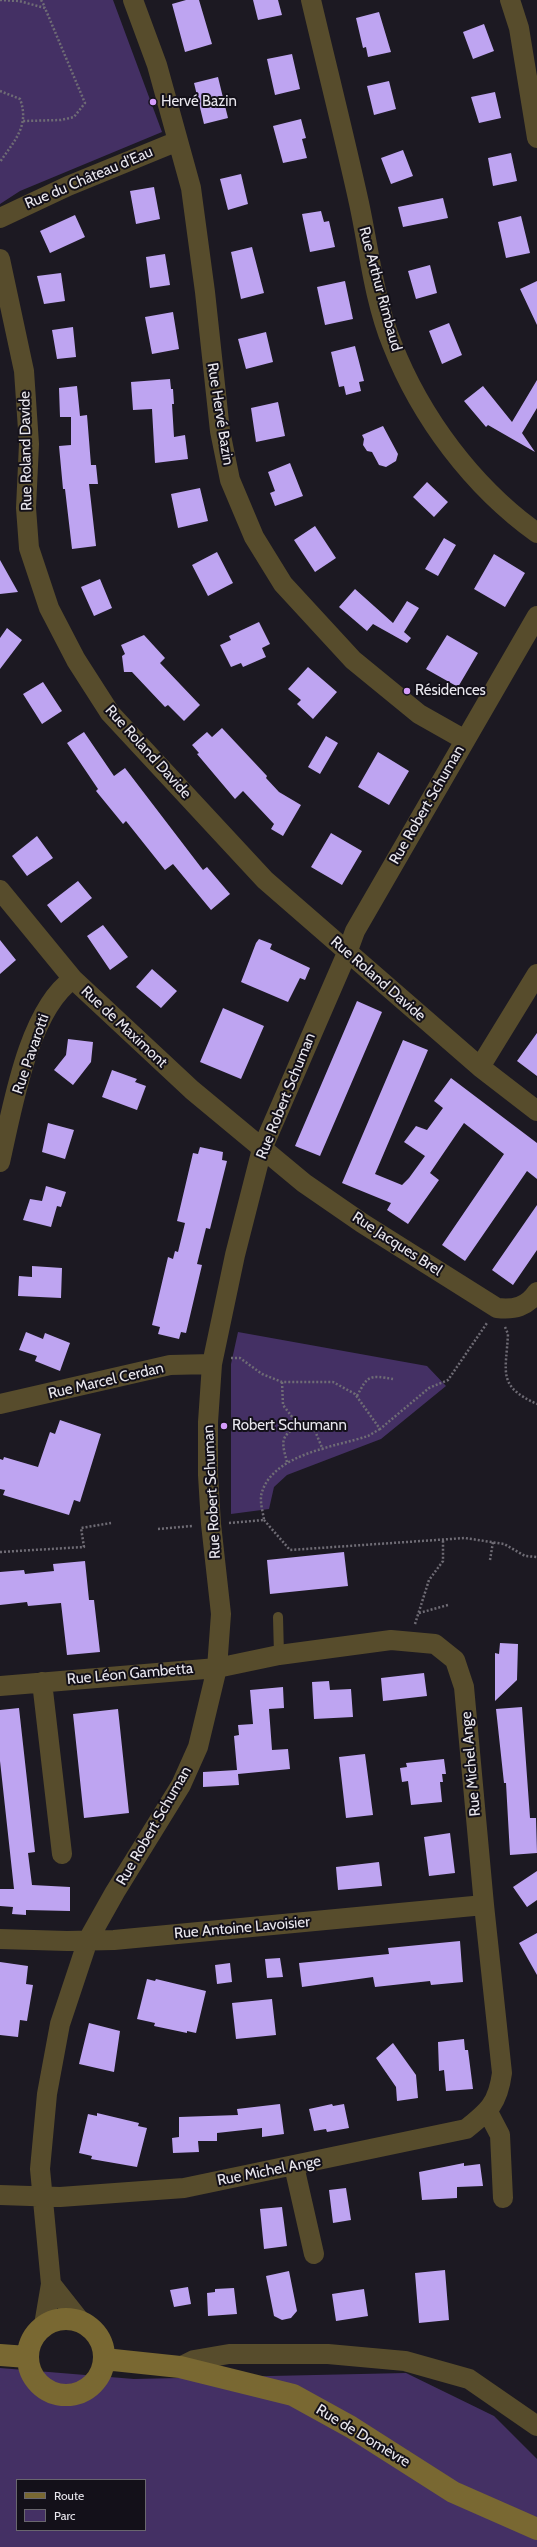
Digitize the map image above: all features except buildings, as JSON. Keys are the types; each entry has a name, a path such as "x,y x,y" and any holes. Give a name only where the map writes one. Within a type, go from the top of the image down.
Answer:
{"street":[{"name":"Rue Hervé Bazin","path":"133,0 157,65 191,188 205,292 220,431 230,480 254,537 283,584 353,660 419,714 465,740"},
{"name":"Rue Arthur Rimbaud","path":"311,0 371,266 391,343 408,381 467,469 512,515 537,533"},
{"path":"510,0 519,28 537,138"},
{"name":"Rue du Château d'Eau","path":"0,218 61,189 178,141"},
{"name":"Rue Roland Davide","path":"0,259 24,371 29,444 26,508 30,548 49,608 76,660 110,712 265,880 347,953 480,1067 537,1111"},
{"name":"Rue Robert Schuman","path":"44,2325 51,2284 40,2168 47,2094 60,2024 88,1940 115,1892 181,1785 198,1747 217,1668 221,1614 211,1524 208,1422 213,1361 235,1255 262,1149 347,953 355,930 537,616"},
{"name":"Rue de Maximont","path":"0,890 72,979 192,1090 262,1149"},
{"path":"480,1067 537,974"},
{"name":"Rue Pavarotti","path":"0,1162 21,1071 51,1000 72,979"},
{"name":"Rue Jacques Brel","path":"262,1149 304,1183 362,1223 498,1308"},
{"path":"498,1308 510,1309 523,1306 537,1292"},
{"name":"Rue Marcel Cerdan","path":"0,1404 170,1365 213,1361"},
{"name":"Rue Michel Ange","path":"43,2197 184,2188 466,2129 488,2112 499,2094 502,2073 484,1905 464,1687 455,1660 435,1644 391,1640 279,1655 217,1668"},
{"name":"Rue Léon Gambetta","path":"0,1686 217,1668"},
{"path":"42,1682 62,1854"},
{"name":"Rue Antoine Lavoisier","path":"0,1939 88,1940 484,1905"},
{"path":"488,2112 500,2135 503,2198"},
{"path":"294,2166 314,2254"},
{"path":"0,2195 43,2197"},
{"path":"51,2284 80,2322"},
{"path":"68,2318 80,2322 90,2327 98,2336 104,2359 101,2372 94,2383 84,2391 71,2395 58,2395 46,2390 36,2382 29,2370 27,2357 29,2345 35,2334 44,2325 55,2320 68,2318"},
{"name":"Rue de Domèvre","path":"180,2367 194,2360 229,2354 328,2354 405,2361 469,2379 537,2426"},
{"path":"0,2355 27,2357"},
{"name":"Rue de Domèvre","path":"104,2359 180,2367 293,2395 351,2427 453,2492 537,2529"}],"lane":[{"path":"278,1617 279,1655"}],"path":[{"path":"0,0 19,1 45,8"},
{"path":"23,121 61,120 74,117 84,103 41,0"},
{"path":"0,91 20,99 25,112 22,129 0,162"},
{"path":"498,1308 508,1334 507,1380 512,1390 519,1396 537,1404"},
{"path":"498,1308 448,1380 428,1388 380,1429 368,1436 287,1462 269,1477 261,1494 264,1520 290,1550 465,1538 504,1544 525,1556 537,1557"},
{"path":"213,1361 240,1358 262,1374 282,1382 333,1382 357,1396 380,1429"},
{"path":"357,1396 366,1379 374,1376 393,1379"},
{"path":"282,1382 283,1405 299,1426"},
{"path":"287,1462 282,1444 284,1437 299,1426 313,1426 323,1450"},
{"path":"158,1529 264,1520"},
{"path":"0,1552 84,1547 81,1528 112,1523"},
{"path":"409,1641 429,1580 443,1561 443,1540"},
{"path":"490,1560 493,1542"},
{"path":"419,1613 448,1605"}],"green space":[{"path":"0,0 113,0 162,132 20,191 0,204"},
{"path":"238,1332 427,1366 446,1386 381,1439 287,1475 274,1487 269,1509 231,1514 231,1364"},
{"path":"0,2368 134,2379 406,2373 494,2416 537,2459 537,2547 0,2547"}],"place":[{"name":"Hervé Bazin","path":"153,102"},
{"name":"Résidences","path":"407,691"},
{"name":"Robert Schumann","path":"224,1426"}]}
